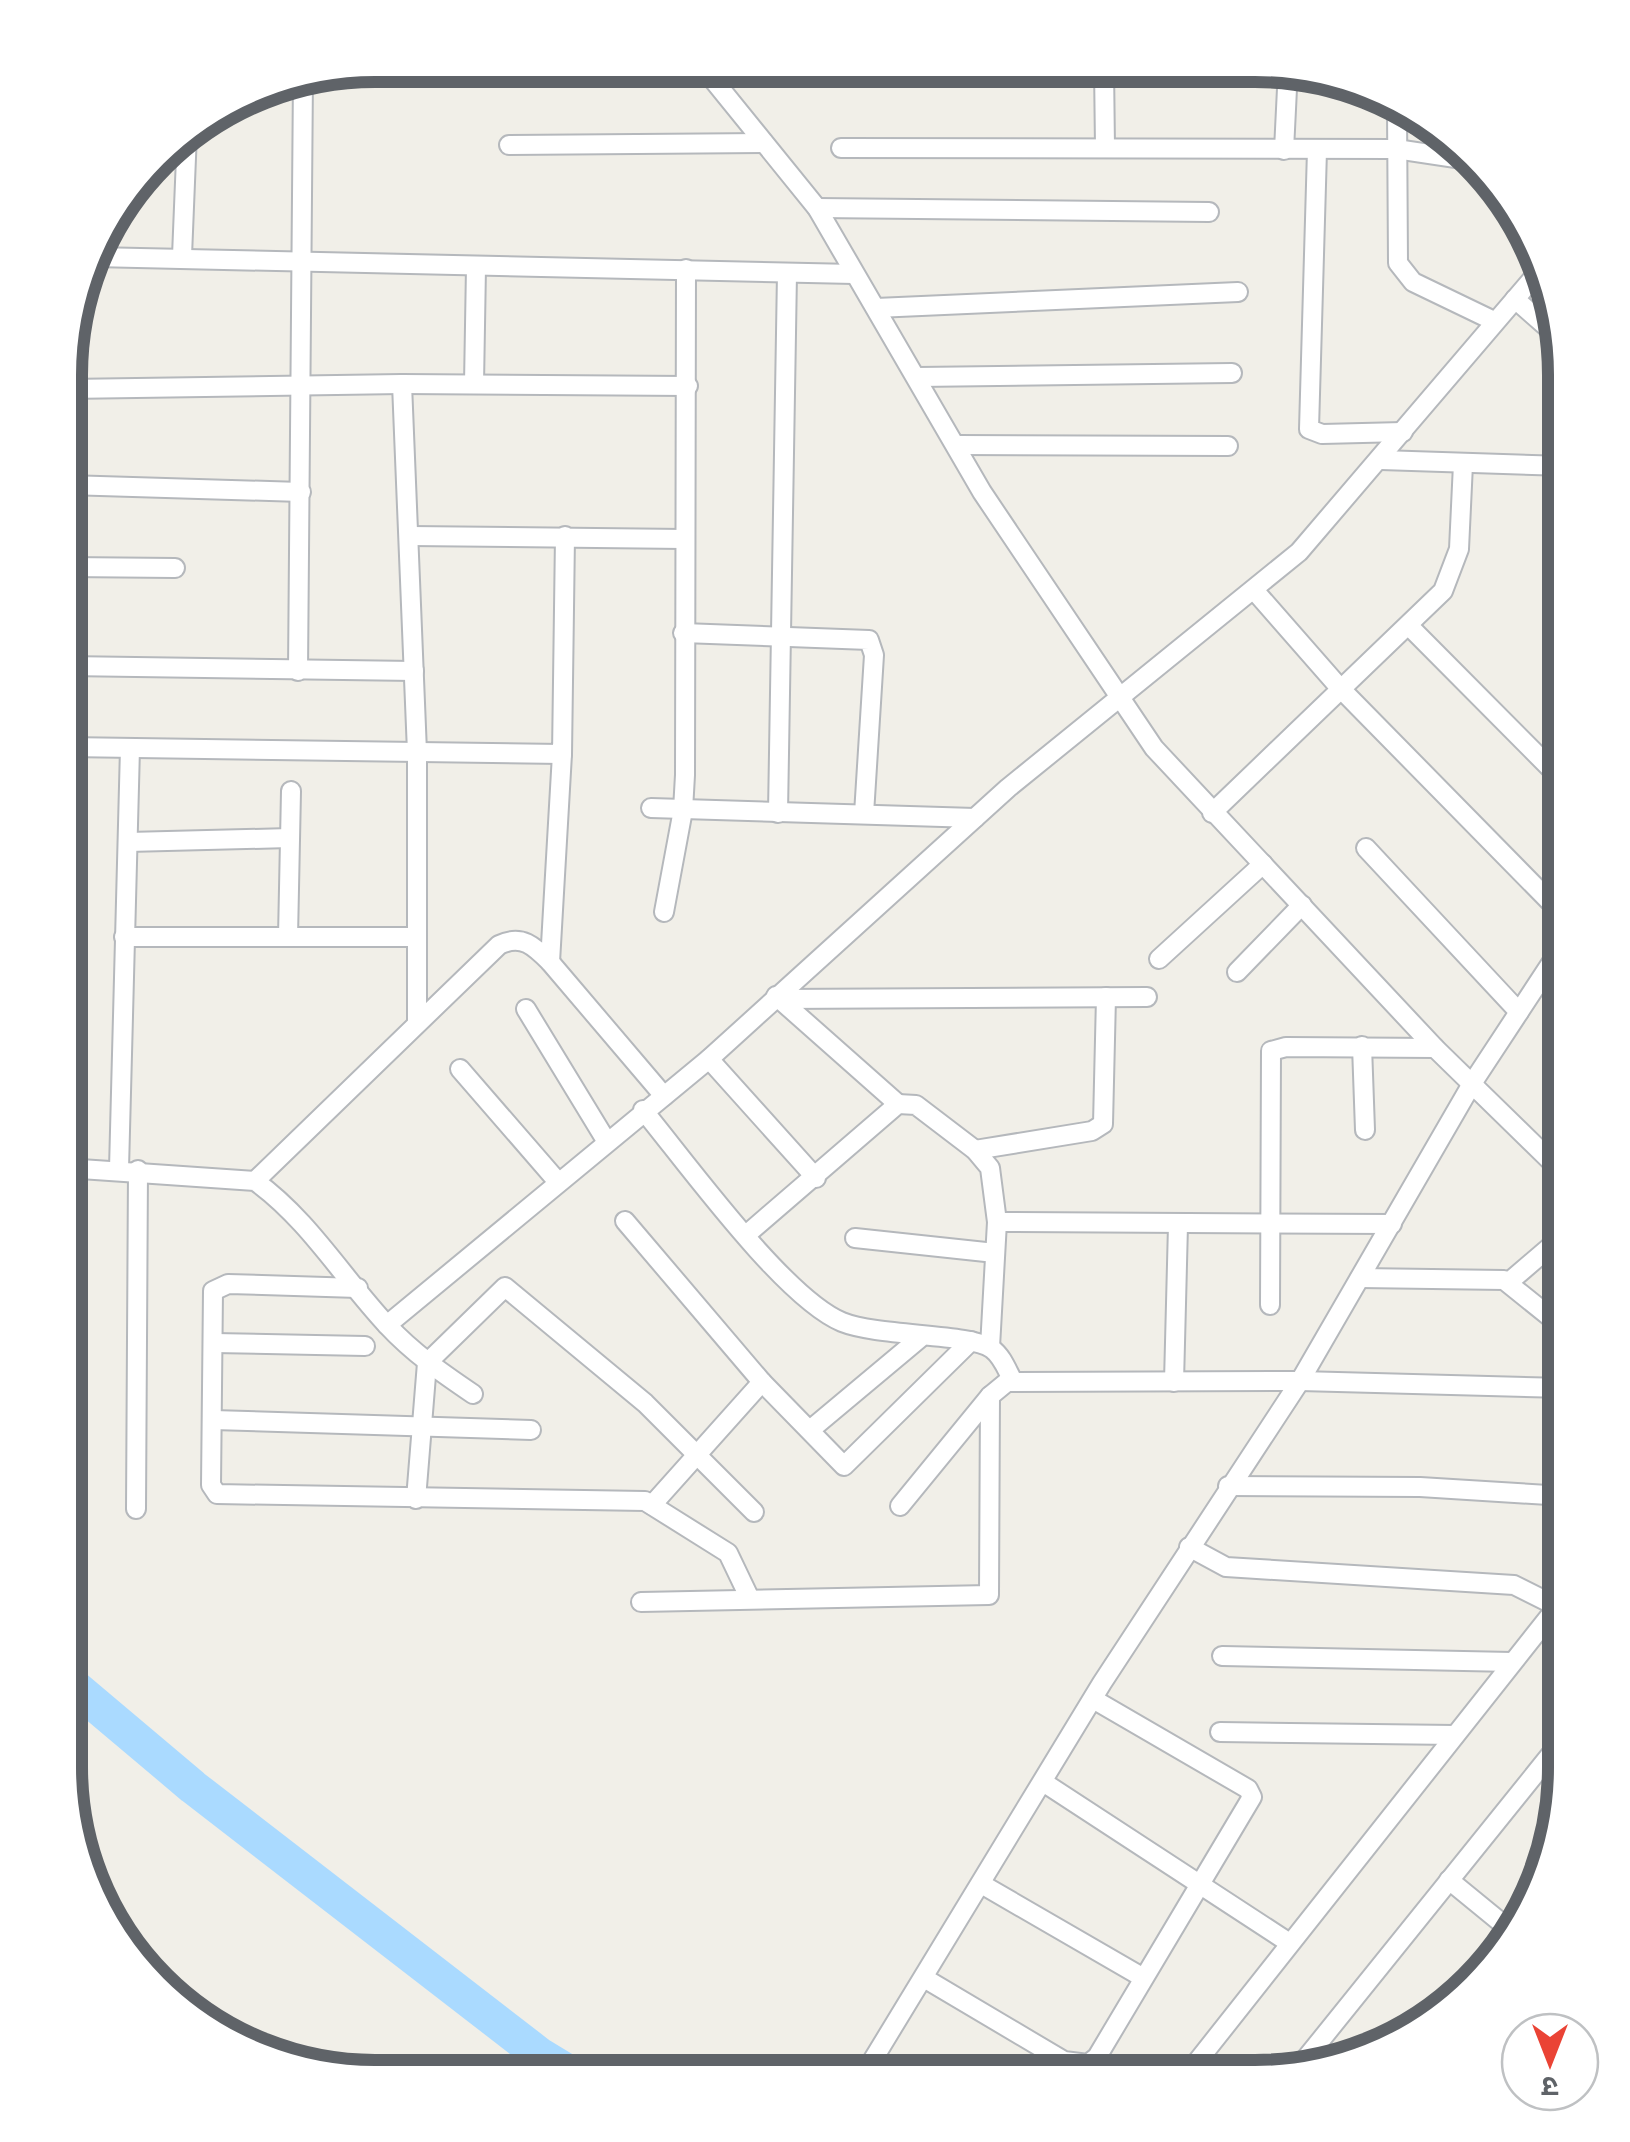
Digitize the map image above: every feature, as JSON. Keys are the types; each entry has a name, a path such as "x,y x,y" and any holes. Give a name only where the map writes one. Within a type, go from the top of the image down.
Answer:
{"street":[{"path":"715,82 817,208 982,492 1154,748 1435,1048 1547,1159"},
{"path":"1104,82 1105,148"},
{"path":"1284,150 1287,85"},
{"path":"298,670 303,91"},
{"path":"1397,120 1396,250 1404,274 1494,321"},
{"path":"510,144 764,143"},
{"path":"841,148 1396,149 1450,157"},
{"path":"1317,150 1308,429 1322,434 1403,432"},
{"path":"182,256 186,152"},
{"path":"817,208 1208,212"},
{"path":"108,257 854,274"},
{"path":"474,384 476,266"},
{"path":"664,912 684,810 686,269"},
{"path":"778,813 787,273"},
{"path":"387,1325 643,1110 710,1059 975,818 1322,530 1532,280"},
{"path":"876,308 1238,292"},
{"path":"1515,299 1543,323"},
{"path":"918,377 1232,373"},
{"path":"402,384 416,752 417,1024"},
{"path":"82,389 402,384 688,386"},
{"path":"957,446 1228,446"},
{"path":"1381,460 1548,466"},
{"path":"1212,813 1339,687 1410,627 1443,591 1456,563 1463,464"},
{"path":"82,485 301,492"},
{"path":"410,536 684,539"},
{"path":"550,962 562,754 565,536"},
{"path":"82,567 175,568"},
{"path":"1254,590 1339,687 1548,900"},
{"path":"1410,627 1548,766"},
{"path":"684,633 863,638 873,647 864,814"},
{"path":"82,666 414,670"},
{"path":"82,747 562,754"},
{"path":"130,748 124,937 136,1509"},
{"path":"288,937 291,791"},
{"path":"651,808 975,818"},
{"path":"128,842 290,838"},
{"path":"1366,848 1519,1012"},
{"path":"1159,958 1263,864"},
{"path":"1237,972 1302,905"},
{"path":"124,937 416,937"},
{"path":"255,1181 510,940 530,943 550,962 664,1096"},
{"path":"873,2060 1092,1699 1300,1381 1472,1082 1548,969"},
{"path":"975,1150 1092,1131 1103,1124 1106,997"},
{"path":"777,998 1148,997"},
{"path":"777,998 898,1104 916,1105 975,1150 990,1168 996,1222 990,1346 1013,1380"},
{"path":"526,1009 607,1142"},
{"path":"1362,1046 1365,1130"},
{"path":"1270,1306 1271,1051 1276,1047 1435,1048"},
{"path":"710,1059 816,1178"},
{"path":"460,1069 558,1182"},
{"path":"746,1234 898,1104"},
{"path":"643,1110 746,1234 803,1295 830,1316 866,1329 990,1346"},
{"path":"82,1169 255,1181 358,1288 387,1325 427,1362 473,1394"},
{"path":"625,1220 762,1382 842,1464 850,1465 971,1341"},
{"path":"996,1222 1392,1224"},
{"path":"1174,1382 1178,1225"},
{"path":"855,1238 996,1252"},
{"path":"1510,1282 1547,1249"},
{"path":"1360,1278 1510,1282 1547,1314"},
{"path":"358,1288 221,1285 212,1298 211,1484 217,1494 636,1500 652,1505 728,1554 750,1599"},
{"path":"416,1498 427,1362 496,1292 512,1289 700,1454 754,1512"},
{"path":"810,1430 920,1338"},
{"path":"214,1343 365,1346"},
{"path":"900,1506 990,1396 1013,1380 1300,1381 1547,1388"},
{"path":"652,1505 762,1382"},
{"path":"641,1602 989,1595 990,1396"},
{"path":"213,1420 530,1430"},
{"path":"1228,1486 1420,1487 1547,1495"},
{"path":"1189,1547 1226,1568 1489,1582 1531,1590 1547,1598"},
{"path":"1198,2060 1288,1942 1547,1622"},
{"path":"1222,1656 1512,1662"},
{"path":"1089,2060 1097,2057 1200,1880 1250,1803 1251,1791 1092,1699"},
{"path":"1220,1732 1455,1735"},
{"path":"1308,2054 1547,1759"},
{"path":"1043,1782 1200,1880 1288,1942"},
{"path":"1449,1880 1501,1923"},
{"path":"982,1885 1142,1978"},
{"path":"924,1978 1066,2060"}],"waterway":[{"path":"82,1693 193,1787 548,2060"}]}
